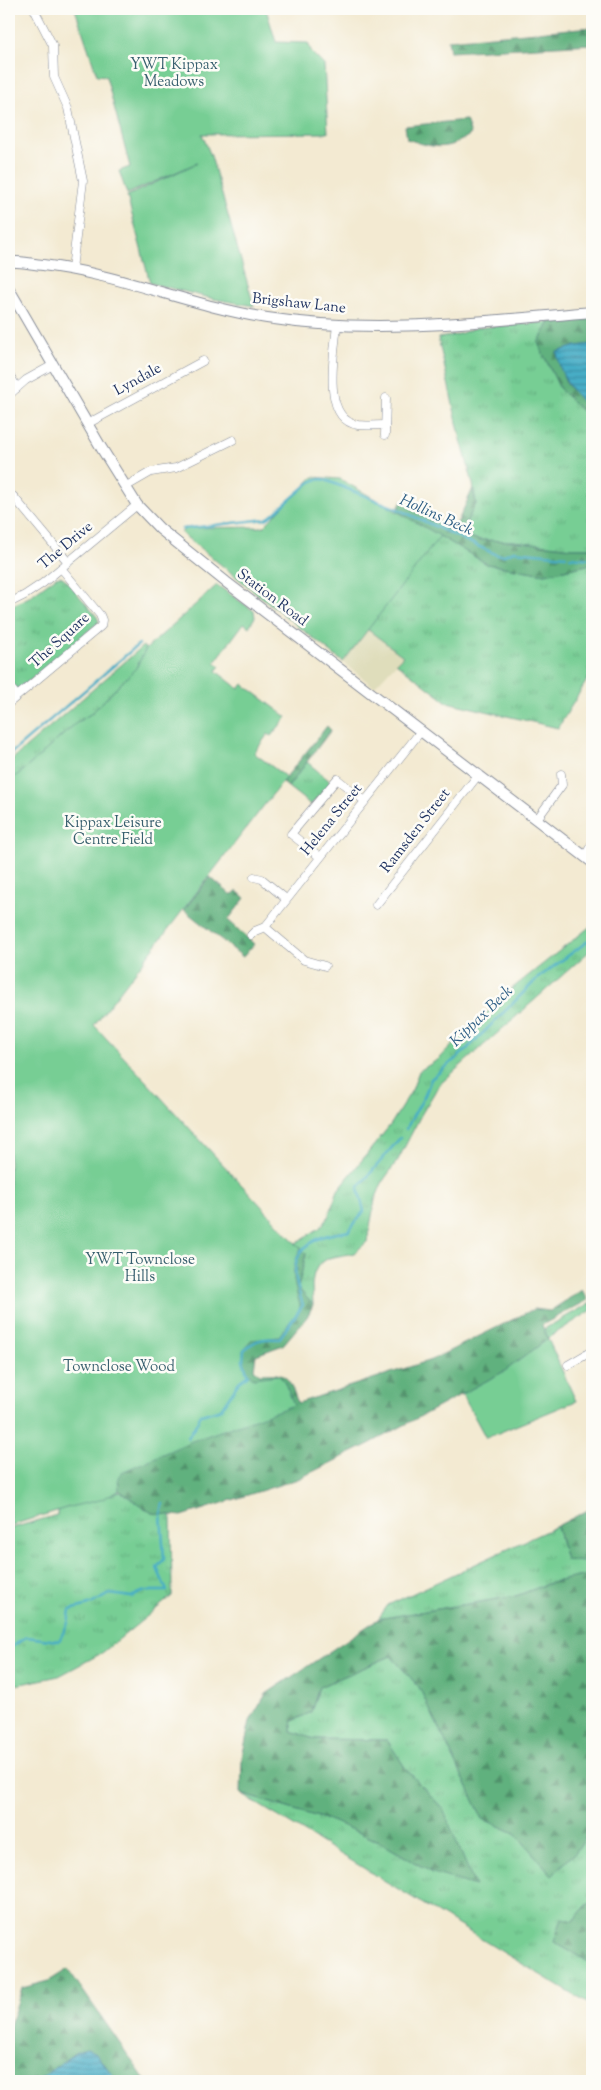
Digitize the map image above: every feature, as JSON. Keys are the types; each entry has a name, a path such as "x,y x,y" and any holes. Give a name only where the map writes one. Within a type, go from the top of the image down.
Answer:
{"street":[{"path":"34,9 53,46 54,77 68,108 84,181 72,269"},
{"name":"Brigshaw Lane","path":"9,262 72,269 244,314 288,321 418,326 592,312"},
{"name":"Station Road","path":"9,289 87,424 137,505 174,541 588,859"},
{"path":"337,324 332,393 335,405 341,416 352,423 358,425 385,425"},
{"name":"Lyndale","path":"87,424 203,361"},
{"path":"9,395 30,378 53,365"},
{"path":"9,374 17,388"},
{"path":"384,435 386,398"},
{"path":"125,487 150,472 178,467 233,440"},
{"path":"13,496 68,562"},
{"name":"The Drive","path":"9,603 34,590 137,505"},
{"name":"The Square","path":"17,696 99,628 102,623 100,615 61,568"},
{"path":"9,686 17,696 9,703"},
{"name":"Helena Street","path":"265,927 421,731"},
{"name":"Ramsden Street","path":"376,905 479,774"},
{"path":"537,819 562,785 561,774"},
{"path":"320,857 291,834 337,779 365,801"},
{"path":"588,859 592,844"},
{"path":"254,877 262,879 286,899"},
{"path":"251,935 265,927 300,957 325,966"},
{"path":"568,1365 592,1351"}],"shaded area":[{"path":"367,629 403,656 374,687 343,662"}],"green space":[{"name":"YWT Kippax Meadows","path":"75,9 266,9 276,42 308,43 312,53 324,65 328,133 202,134 211,156 254,306 214,299 150,283 127,196 197,163 127,194 119,171 130,167 106,76 97,75"},
{"path":"592,27 592,44 450,52 448,40"},
{"path":"466,120 471,134 454,144 440,147 425,145 407,139 405,126"},
{"path":"592,318 592,344 576,346 557,352 566,383 592,413 592,421 560,389 538,343 550,322"},
{"path":"550,322 538,343 560,389 592,421 592,548 572,548 514,541 478,540 460,533 476,504 473,484 438,338 456,335 475,328"},
{"path":"313,477 340,479 440,536 343,662 181,533 185,528 263,527"},
{"path":"473,488 476,504 460,533 478,540 514,541 572,548 592,548 592,564 545,574 487,564 397,511 402,501 454,530"},
{"path":"440,536 487,564 545,574 592,564 592,678 589,677 558,728 447,702 396,663 403,656 367,629"},
{"path":"60,576 64,578 97,617 99,622 21,688 16,688 9,679 9,607 29,597"},
{"name":"Kippax Leisure Centre Field","path":"217,585 254,611 255,617 249,627 244,623 215,662 220,666 216,671 239,689 243,684 287,717 271,736 268,734 254,753 286,777 94,1025 301,1249 297,1256 294,1270 299,1310 278,1337 252,1340 243,1350 243,1358 250,1375 253,1378 278,1375 284,1381 294,1405 192,1441 122,1472 118,1477 119,1491 100,1500 69,1507 9,1526 9,781 75,724 92,713 136,668 146,649"},
{"path":"143,646 146,649 136,668 92,713 75,724 9,781 9,762"},
{"path":"327,726 331,730 288,787 282,782"},
{"path":"307,762 331,782 311,805 288,787"},
{"path":"210,877 230,894 237,891 245,898 228,920 254,944 243,957 184,910"},
{"path":"592,925 592,949 439,1085 398,1160 383,1181 375,1200 367,1242 354,1253 329,1258 319,1264 314,1273 312,1285 313,1305 298,1288 306,1253 296,1243 321,1227 328,1217 338,1190 391,1124 412,1090 419,1071 439,1059 481,1016 490,1011 500,998"},
{"path":"282,1231 306,1253 298,1288 313,1305 307,1317 283,1345 256,1355 254,1369 260,1374 277,1374 286,1378 298,1403 431,1360 534,1309 550,1311 582,1290 588,1300 542,1325 548,1339 505,1371 369,1444 298,1479 182,1516 152,1513 117,1489 9,1427 226,1376"},
{"path":"592,1302 592,1310 548,1338 544,1329"},
{"path":"548,1339 576,1401 486,1438 462,1394 505,1371"},
{"path":"121,1492 152,1513 171,1515 172,1596 102,1653 59,1676 11,1686 9,1683 9,1529 57,1515 58,1503"},
{"path":"592,1508 592,1563 566,1560 557,1526"},
{"path":"557,1526 566,1560 592,1563 592,1574 550,1583 516,1596 378,1619 388,1605"},
{"path":"592,1574 592,1827 575,1853 552,1875 515,1833 483,1819 419,1687 391,1656 319,1687 311,1712 293,1721 291,1731 314,1739 387,1740 406,1769 443,1809 475,1886 433,1873 378,1841 332,1821 241,1794 242,1757 250,1721 266,1694 378,1619 516,1596 550,1583"},
{"path":"391,1656 419,1687 483,1819 515,1833 552,1875 575,1853 592,1827 592,1902 587,1905 554,1942 592,1964 592,2006 241,1794 332,1821 378,1841 433,1873 443,1809 406,1769 387,1740 314,1739 291,1731 293,1721 311,1712 319,1687"},
{"path":"592,1902 592,1964 554,1942 562,1918 573,1921"},
{"path":"68,1969 146,2081 117,2081 96,2053 76,2052 37,2081 9,2081 9,2028 22,1988 49,1981"}],"water":[{"path":"592,344 592,413 569,386 561,371 557,352 576,346"},
{"path":"87,2049 96,2053 117,2081 37,2081 76,2052"}],"waterway":[{"name":"Hollins Beck","path":"182,529 266,519 309,483 323,479 400,510 497,555 504,555 514,551 566,556"},
{"name":"Hollins Beck","path":"570,557 592,559"},
{"path":"9,755 139,644"},
{"name":"Kippax Beck","path":"406,1129 425,1095 431,1079 464,1052 538,978 592,938"},
{"name":"Kippax Beck","path":"188,1438 201,1415 221,1409 239,1382 248,1375 243,1360 244,1350 260,1340 279,1339 303,1305 295,1274 298,1257 311,1243 322,1237 349,1231 364,1211 358,1188 400,1138"},
{"name":"Kippax Beck","path":"9,1649 26,1637 59,1641 68,1623 70,1610 89,1605 110,1594 131,1597 145,1591 167,1591 157,1568 164,1559 161,1514 163,1503"}],"park label":[{"name":"YWT Townclose Hills","path":"140,1268"},
{"name":"Townclose Wood","path":"119,1367"}]}
